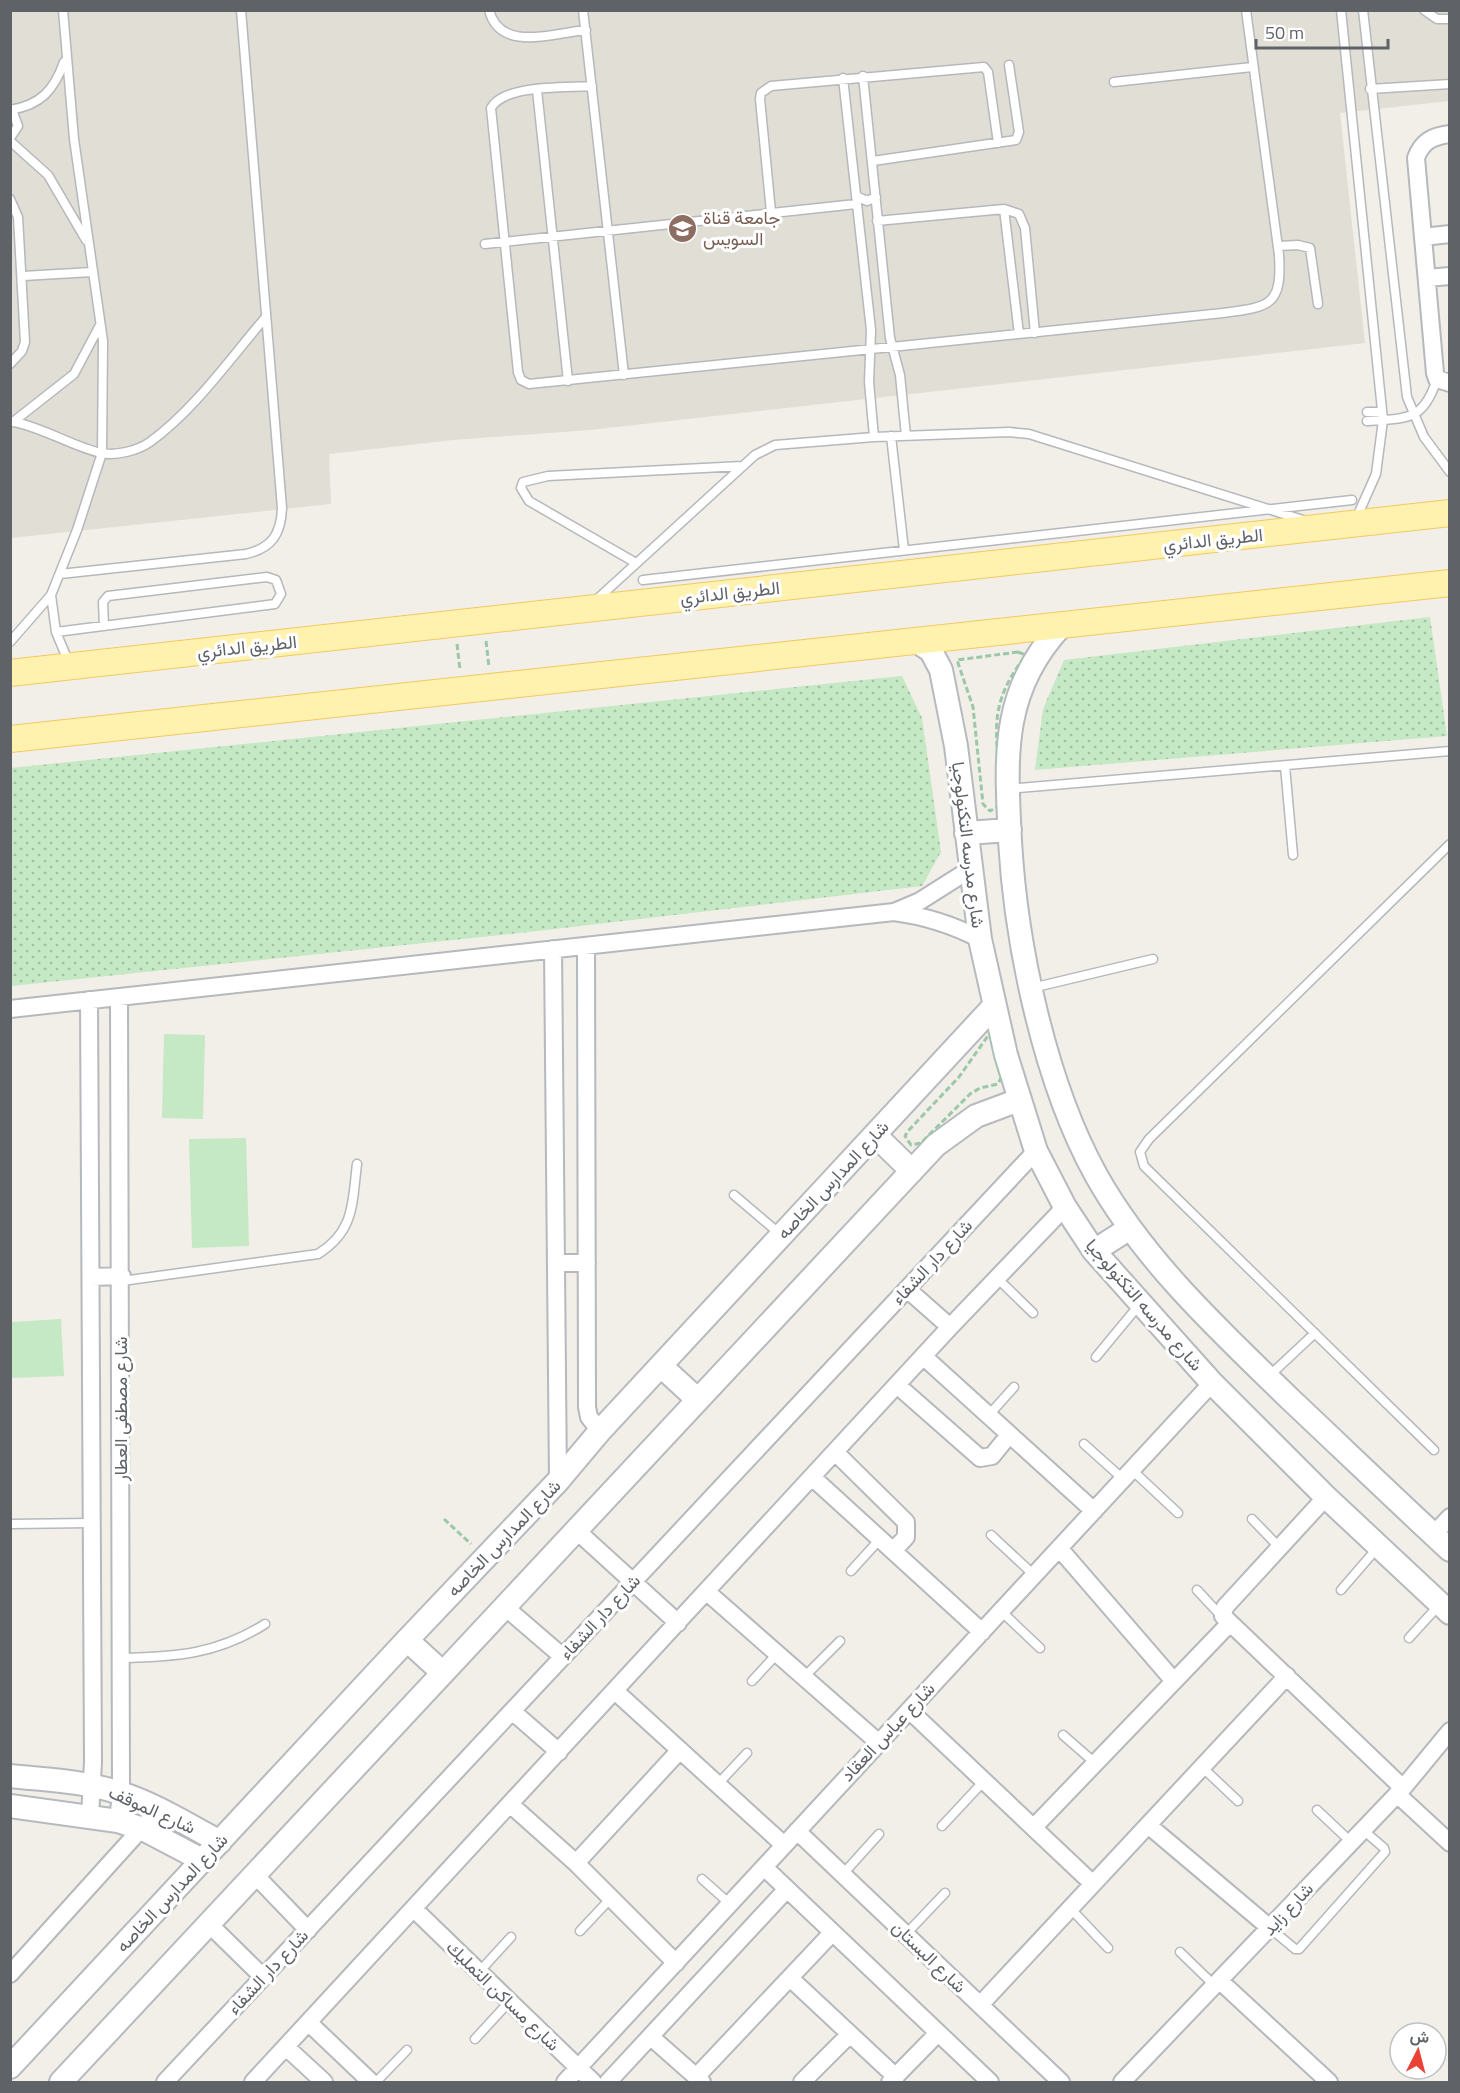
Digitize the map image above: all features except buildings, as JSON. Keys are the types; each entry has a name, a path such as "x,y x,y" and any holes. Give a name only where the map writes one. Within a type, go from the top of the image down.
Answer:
{"main road":[{"name":"الطريق الدائري","path":"10,673 1326,527 1352,512 1449,513"},
{"path":"10,739 1449,583"}],"street":[{"path":"1443,381 1427,278 1416,158 1423,144 1429,139 1449,134"},
{"path":"1423,237 1449,234"},
{"path":"1427,278 1449,276"},
{"path":"1062,625 1042,647 1033,662 1011,721 1006,754 1012,880 1032,988 1051,1062 1066,1106 1095,1174 1130,1227 1178,1285 1268,1378 1449,1550"},
{"name":"شارع مدرسه التكنولوجيا","path":"915,640 931,651 941,670 954,737 969,870 994,1006 1019,1100 1036,1151 1065,1207 1094,1251 1212,1383 1326,1497 1445,1608"},
{"path":"966,833 1010,830"},
{"path":"894,912 921,901 969,870"},
{"path":"10,1009 894,912 924,916 953,925 980,939"},
{"path":"586,946 587,1407 589,1417 600,1431"},
{"path":"553,949 558,1481"},
{"name":"شارع مصطفى العطار","path":"118,1821 121,1793 122,1279 119,997"},
{"name":"شارع مصطفى العطار","path":"89,1000 92,1426 92,1785 90,1816"},
{"name":"شارع المدارس الخاصه","path":"10,2067 558,1481 600,1431 994,1006"},
{"path":"61,2082 936,1145 964,1123 1001,1105 1019,1100"},
{"path":"875,1135 912,1171"},
{"name":"شارع دار الشفاء","path":"165,2082 1036,1151"},
{"path":"253,2082 923,1356 1065,1207"},
{"path":"1094,1251 1130,1227"},
{"path":"556,1263 586,1263"},
{"path":"91,1277 122,1279"},
{"path":"907,1289 950,1327"},
{"path":"923,1356 1094,1511"},
{"path":"661,1366 697,1400"},
{"name":"شارع عباس العقاد","path":"565,2082 1212,1383"},
{"path":"897,1385 980,1458 992,1456 1010,1435"},
{"path":"92,1426 121,1425"},
{"path":"835,1452 906,1522 906,1537 893,1551"},
{"path":"812,1477 982,1632"},
{"path":"1326,1497 1225,1607 1227,1622 1287,1676 1449,1843"},
{"path":"1433,1535 1449,1517"},
{"path":"576,1530 678,1623"},
{"path":"1059,1548 1173,1680"},
{"path":"707,1592 879,1743"},
{"path":"505,1607 562,1657"},
{"path":"1034,1827 1227,1622"},
{"path":"407,1640 443,1673"},
{"path":"980,2005 1287,1676"},
{"path":"615,1691 784,1845"},
{"path":"909,1710 1093,1884"},
{"path":"512,1711 559,1752"},
{"name":"شارع زايد","path":"1122,2082 1400,1791 1449,1731"},
{"path":"576,1863 680,1750"},
{"name":"شارع الموقف","path":"10,1776 92,1785 121,1793 159,1809 220,1842"},
{"path":"510,1804 576,1863 676,1963"},
{"name":"شارع الموقف","path":"10,1806 118,1821 143,1829 202,1860"},
{"path":"10,1974 159,1809"},
{"path":"1148,1825 1270,1928"},
{"name":"شارع البستان","path":"797,1831 1061,2082"},
{"path":"764,1867 938,2033 982,2080"},
{"path":"255,1875 308,1930"},
{"path":"608,2082 787,1889"},
{"name":"شارع مساكن التمليك","path":"414,1909 592,2082"},
{"path":"209,1924 263,1977"},
{"path":"651,2037 699,2080 832,1934"},
{"path":"790,1978 850,2034 893,2080 938,2033"},
{"path":"1218,1983 1329,2082"},
{"path":"309,2023 371,2082"},
{"path":"802,2082 850,2034"},
{"path":"286,2047 324,2082"}],"lane":[{"path":"10,642 51,594 102,453 104,374 100,325 65,58 63,10"},
{"path":"60,574 246,554 260,550 272,542 279,532 282,508 241,10"},
{"path":"489,10 494,25 502,33 514,38 586,30"},
{"path":"583,10 624,375"},
{"path":"592,86 504,94 491,108 518,372 521,380 529,384 1035,333 1254,308 1275,296 1281,282 1246,10"},
{"path":"643,580 1269,509 1352,512 1376,474 1383,416 1341,10"},
{"path":"1363,10 1370,89 1407,397 1413,416 1424,437 1449,472"},
{"path":"1424,10 1437,19 1449,19"},
{"path":"65,58 57,81 42,99 11,110 18,126 10,140 48,175 89,245"},
{"path":"873,161 1012,142 1019,136 1009,65"},
{"path":"771,212 761,93 771,86 984,67 988,72 998,143"},
{"path":"1114,82 1252,67"},
{"path":"863,76 891,347 900,375 906,436"},
{"path":"843,78 872,349 869,382 874,437"},
{"path":"1370,89 1449,84"},
{"path":"537,90 568,381"},
{"path":"485,244 771,212 856,200 867,201 876,197"},
{"path":"10,199 18,217 25,342 22,351 10,363"},
{"path":"860,231 867,222 877,224 1004,209 1012,210 1024,221 1035,333"},
{"path":"1004,209 1019,334"},
{"path":"1278,246 1298,245 1310,248 1318,304"},
{"path":"23,276 92,272"},
{"path":"12,422 42,429 102,453 126,453 148,444 180,415 265,318"},
{"path":"12,422 74,374 100,325"},
{"path":"1367,416 1383,416 1398,420 1413,416 1427,404 1443,381"},
{"path":"586,609 755,455 775,445 891,436 1009,432 1046,437 1326,527"},
{"path":"891,436 904,550"},
{"path":"636,563 529,501 521,488 523,482 548,476 743,466"},
{"path":"56,632 104,626 275,604 281,594 276,580 267,577 108,596 104,602 104,626"},
{"path":"51,594 56,632 70,666"},
{"path":"1008,789 1449,751"},
{"path":"1285,766 1293,855"},
{"path":"1434,1450 1144,1166 1140,1152 1149,1138 1449,844"},
{"path":"1032,988 1153,959"},
{"path":"122,1279 318,1254 332,1245 346,1225 357,1164"},
{"path":"734,1195 781,1235"},
{"path":"997,1278 1033,1313"},
{"path":"1096,1357 1139,1304"},
{"path":"1268,1378 1315,1333"},
{"path":"988,1416 1014,1387"},
{"path":"1084,1444 1178,1513"},
{"path":"1252,1520 1279,1547"},
{"path":"10,1524 92,1523"},
{"path":"992,1535 1034,1575"},
{"path":"851,1571 880,1539"},
{"path":"1341,1590 1379,1546"},
{"path":"1197,1590 1227,1622"},
{"path":"1409,1638 1445,1608"},
{"path":"1001,1611 1040,1648"},
{"path":"121,1658 189,1654 216,1649 242,1639 265,1624"},
{"path":"804,1677 840,1641"},
{"path":"752,1681 777,1654"},
{"path":"1063,1735 1095,1763"},
{"path":"717,1785 747,1753"},
{"path":"1202,1767 1238,1801"},
{"path":"942,1826 984,1780"},
{"path":"1270,1928 1295,1949 1299,1949 1385,1852 1384,1848 1357,1836 1317,1810"},
{"path":"843,1874 879,1834"},
{"path":"702,1879 730,1904"},
{"path":"906,1934 945,1893"},
{"path":"580,1931 611,1898"},
{"path":"1070,1908 1108,1948"},
{"path":"479,1972 511,1937"},
{"path":"1180,1952 1218,1983"},
{"path":"475,2039 509,2002"},
{"path":"376,2082 407,2050"}],"path":[{"path":"486,639 490,670"},
{"path":"457,642 460,673"},
{"path":"1018,652 1023,654 1024,658 1001,694 996,729 999,806 990,811 983,804 973,707 957,660 1018,652"},
{"path":"990,1033 1001,1078 998,1084 980,1088 970,1094 916,1145 907,1141 908,1131 959,1077 990,1033"},
{"path":"444,1519 484,1558"}],"shaded area":[{"name":"جامعة قناة السويس","path":"10,11 1449,11 1449,101 1340,113 1365,343 590,430 453,440 329,454 331,504 11,538"}],"green space":[{"path":"1430,617 1447,736 1035,770 1043,709 1064,660"},
{"path":"902,676 922,718 941,852 922,886 529,932 11,986 11,768"},
{"path":"164,1034 205,1035 203,1119 162,1118"},
{"path":"246,1138 249,1246 192,1248 189,1139"},
{"path":"61,1319 64,1376 11,1378 11,1322"}],"place":[{"name":"جامعة قناة السويس","path":"682,228"}]}
